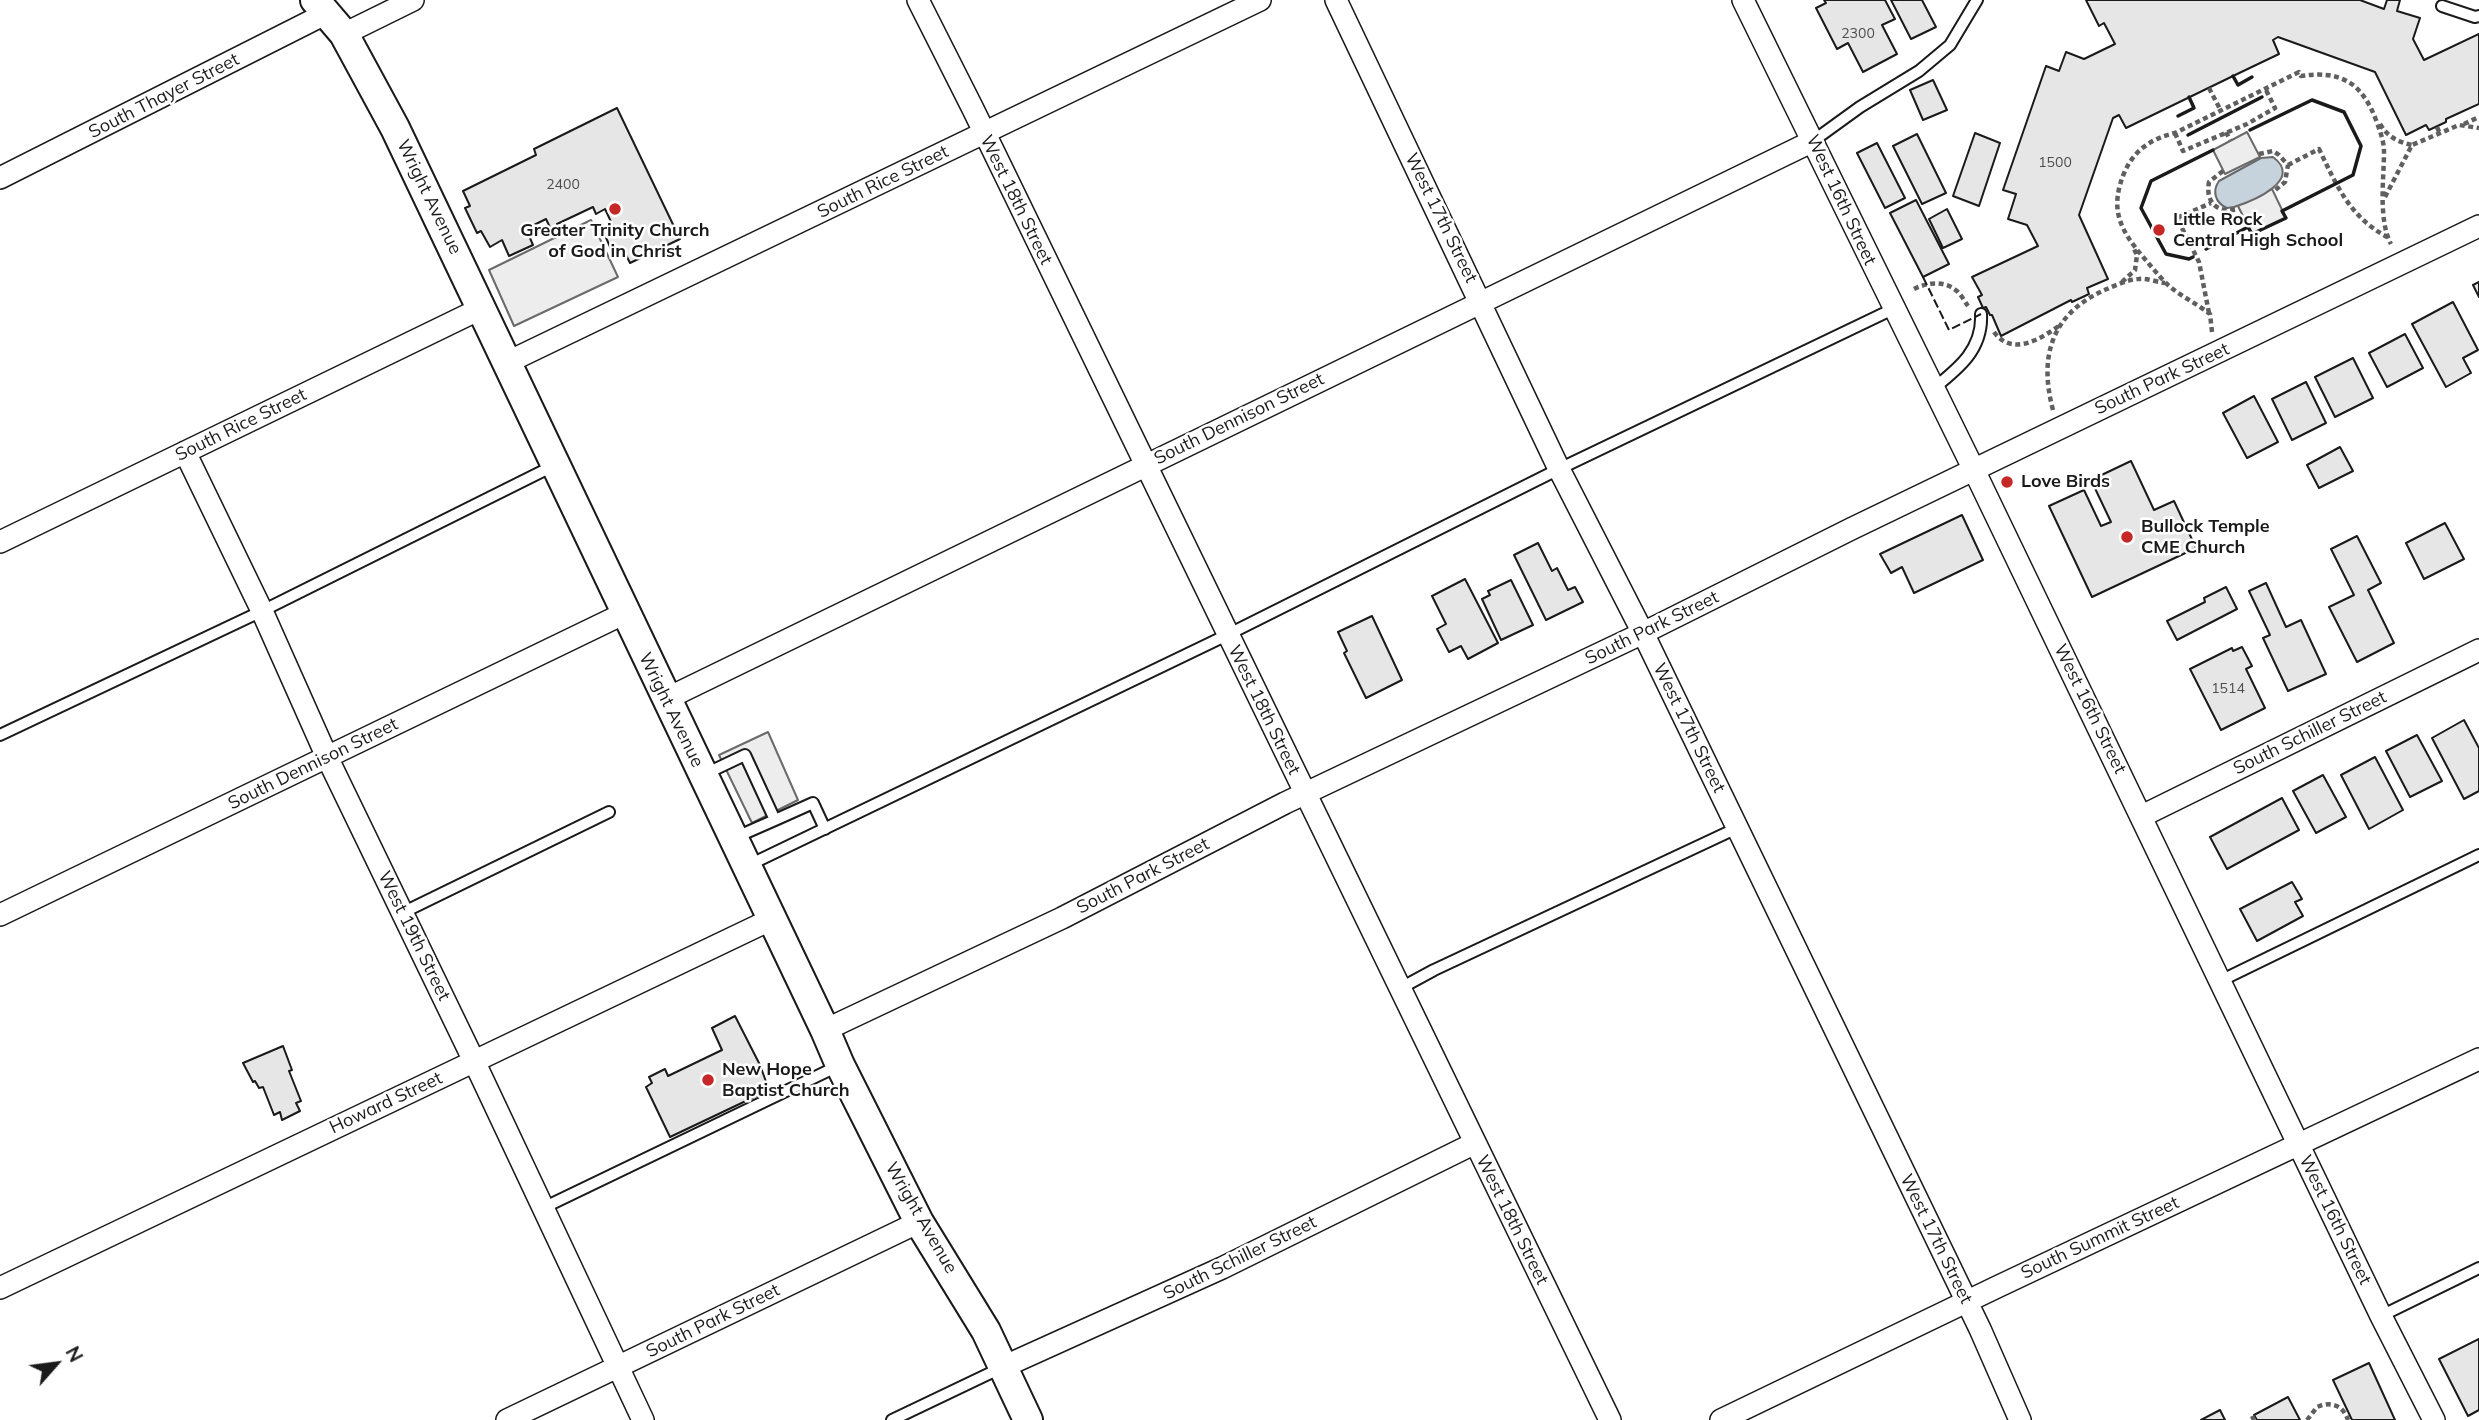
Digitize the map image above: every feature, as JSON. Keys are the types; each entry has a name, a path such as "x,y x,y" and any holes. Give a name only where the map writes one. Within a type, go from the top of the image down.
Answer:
{"main road":[{"name":"Wright Avenue","path":"329,16 395,128 840,1065 919,1222 986,1331 1028,1420"}],"street":[{"name":"South Thayer Street","path":"0,178 329,16 413,0"},
{"name":"West 18th Street","path":"918,0 1609,1420"},
{"name":"South Rice Street","path":"506,363 1260,0"},
{"name":"West 17th Street","path":"1336,0 1559,469 1643,633 1966,1301 2020,1420"},
{"name":"West 16th Street","path":"1743,0 2142,816 2381,1316 2434,1420"},
{"name":"South Dennison Street","path":"666,699 1813,141"},
{"name":"South Park Street","path":"825,1030 1062,918 1305,794 1643,633 1851,528 2479,226"},
{"name":"South Rice Street","path":"0,542 482,308"},
{"name":"West 19th Street","path":"186,452 262,611 327,757 643,1420"},
{"name":"South Dennison Street","path":"0,915 625,613"},
{"name":"South Schiller Street","path":"2142,816 2477,656"},
{"name":"Howard Street","path":"0,1288 772,919"},
{"name":"South Summit Street","path":"1721,1420 2479,1059"},
{"name":"South Schiller Street","path":"1003,1367 1222,1268 1475,1143"},
{"name":"South Park Street","path":"508,1420 919,1222"}],"lane":[{"path":"1813,141 1860,107 1919,71 1950,45 1977,0"},
{"path":"2442,6 2479,16"},
{"path":"747,866 1227,635 1559,469 1894,309"},
{"path":"1934,388 1968,359 1980,332 1981,318"},
{"path":"0,735 262,611 555,465"},
{"path":"703,775 744,755 775,820"},
{"path":"734,838 813,803 825,829"},
{"path":"402,913 609,812"},
{"path":"1399,989 1434,970 1737,828"},
{"path":"2220,981 2479,855"},
{"path":"543,1208 840,1065"},
{"path":"2381,1316 2479,1268"},
{"path":"892,1420 1003,1367"}],"path":[{"path":"2119,284 2130,276 2137,264 2137,255 2121,227 2117,211 2117,194 2121,180 2135,154 2163,136 2175,133 2299,72 2301,76 2319,73 2332,75 2358,87 2389,136 2412,145 2479,117"},
{"path":"2209,88 2221,111"},
{"path":"2175,133 2183,151 2247,124 2275,108 2266,90"},
{"path":"2374,115 2382,135 2388,237 2391,244"},
{"path":"2463,125 2479,128"},
{"path":"2437,127 2440,134"},
{"path":"2226,132 2231,140"},
{"path":"2385,198 2412,145"},
{"path":"2288,165 2319,149 2350,208 2366,225 2388,237"},
{"path":"2259,154 2273,151 2288,165"},
{"path":"2273,192 2285,182 2288,165"},
{"path":"2224,172 2209,182 2211,202 2218,210 2239,209"},
{"path":"2211,202 2177,218 2199,262 2212,332 2221,352"},
{"path":"2130,242 2166,284 2210,314"},
{"path":"2059,428 2052,406 2047,373 2050,350 2060,325 2070,311 2119,284 2138,279 2166,284"},
{"path":"1913,289 1932,282 1955,290 1966,306 1979,310 1981,318 1998,337 2009,344 2021,345 2039,339 2060,325"},
{"path":"2097,283 2101,292"},
{"path":"2307,1420 2312,1411 2323,1404 2337,1406 2348,1419"}],"shaded area":[{"path":"2247,132 2260,157 2225,174 2213,150"},
{"path":"2273,157 2281,166 2283,174 2263,195 2227,208 2217,200 2215,193 2219,181 2261,158"},
{"path":"2272,189 2286,218 2252,234 2237,204"},
{"path":"591,220 618,277 514,326 489,270"},
{"path":"768,732 798,800 752,823 719,755"}],"building":[{"path":"1824,0 1885,0 1895,19 1882,25 1897,54 1863,72 1848,43 1837,49 1816,8 1826,3"},
{"path":"1891,0 1922,0 1936,27 1911,39"},
{"path":"2086,0 2360,0 2384,9 2387,0 2400,0 2397,11 2420,18 2413,39 2424,60 2479,34 2479,104 2429,130 2426,125 2406,135 2375,72 2278,37 2273,40 2279,54 2126,128 2119,115 2113,118 2079,215 2108,279 2087,288 2089,294 2072,302 2071,300 2001,336 1992,315 1986,307 1983,308 1978,297 1982,295 1972,277 2038,246 2027,225 2008,219 2016,194 2003,190 2046,66 2059,71 2066,52 2084,59 2115,44 2104,23 2099,26"},
{"path":"1933,80 1947,110 1923,120 1910,90"},
{"name":"Greater Trinity Church of God in Christ","path":"617,108 680,239 630,263 624,251 614,256 604,233 614,228 605,209 596,214 593,207 557,224 561,234 555,238 546,219 526,229 533,245 509,256 502,240 490,247 481,231 477,233 465,208 470,206 463,191 536,155 534,149"},
{"path":"1975,133 2000,143 1979,206 1953,196"},
{"path":"1917,134 1946,193 1922,204 1893,146"},
{"path":"1877,143 1905,198 1885,208 1857,153"},
{"path":"1916,200 1949,264 1923,277 1890,213"},
{"path":"1947,209 1962,239 1943,248 1929,219"},
{"path":"2479,282 2479,297 2473,285"},
{"path":"2453,302 2478,350 2463,358 2471,373 2446,387 2412,324"},
{"path":"2405,334 2423,368 2387,387 2369,353"},
{"path":"2353,358 2373,398 2335,417 2315,377"},
{"path":"2306,382 2326,423 2292,440 2272,399"},
{"path":"2254,396 2278,442 2247,458 2223,413"},
{"path":"2340,447 2353,471 2319,488 2307,465"},
{"name":"Bullock Temple CME Church","path":"2131,461 2154,510 2174,501 2196,548 2092,597 2049,506 2084,490 2101,526 2111,522 2091,480"},
{"path":"1962,515 1983,560 1914,593 1902,567 1891,573 1880,554"},
{"path":"2445,523 2464,559 2424,579 2406,543"},
{"path":"2357,536 2381,583 2368,590 2394,643 2357,662 2329,607 2354,595 2331,549"},
{"path":"1538,543 1552,571 1557,568 1568,590 1575,587 1583,602 1546,620 1514,555"},
{"path":"1465,579 1498,643 1468,659 1461,646 1449,652 1437,629 1446,624 1432,596"},
{"path":"1511,580 1533,625 1501,640 1482,599 1490,595 1488,591"},
{"path":"2266,583 2286,627 2301,620 2326,674 2288,691 2263,638 2270,635 2249,591"},
{"path":"2226,587 2237,609 2177,640 2167,621 2205,602 2204,598"},
{"path":"1372,616 1402,680 1366,698 1344,653 1347,651 1338,632"},
{"path":"2242,647 2252,666 2246,669 2265,708 2221,730 2190,669 2232,648 2233,651"},
{"path":"2464,720 2479,748 2479,791 2464,799 2432,738"},
{"path":"2417,735 2442,781 2410,797 2386,751"},
{"path":"2375,757 2403,810 2369,829 2341,775"},
{"path":"2323,775 2346,817 2316,833 2293,791"},
{"path":"2282,798 2299,830 2227,869 2210,837"},
{"path":"2292,882 2302,899 2295,902 2303,916 2257,941 2240,909"},
{"name":"New Hope Baptist Church","path":"735,1016 760,1065 769,1090 670,1137 646,1087 652,1083 649,1077 665,1069 668,1076 722,1050 712,1028"},
{"path":"283,1046 301,1101 296,1103 300,1111 282,1120 280,1112 274,1115 263,1087 259,1088 255,1081 253,1082 243,1063"},
{"path":"2479,1339 2479,1410 2468,1416 2439,1359"},
{"path":"2369,1363 2395,1420 2352,1420 2333,1380"},
{"path":"2288,1397 2300,1420 2257,1420 2254,1415"},
{"path":"2220,1410 2225,1420 2201,1420"}],"fence":[{"path":"1923,277 1949,330 1981,314"}],"wall":[{"path":"2233,76 2238,85 2252,77"},
{"path":"2178,116 2194,108 2189,97"},
{"path":"2188,135 2262,97"},
{"path":"2206,249 2248,227 2252,234 2286,218 2282,211 2353,175 2361,146 2344,112 2312,100 2250,130"},
{"path":"2193,257 2189,259 2166,254 2141,208 2151,181 2213,150"}],"place":[{"name":"Greater Trinity Church of God in Christ","path":"615,209"},
{"name":"Little Rock Central High School","path":"2159,230"},
{"name":"Love Birds","path":"2007,482"},
{"name":"Bullock Temple CME Church","path":"2127,537"},
{"name":"New Hope Baptist Church","path":"708,1080"}]}
